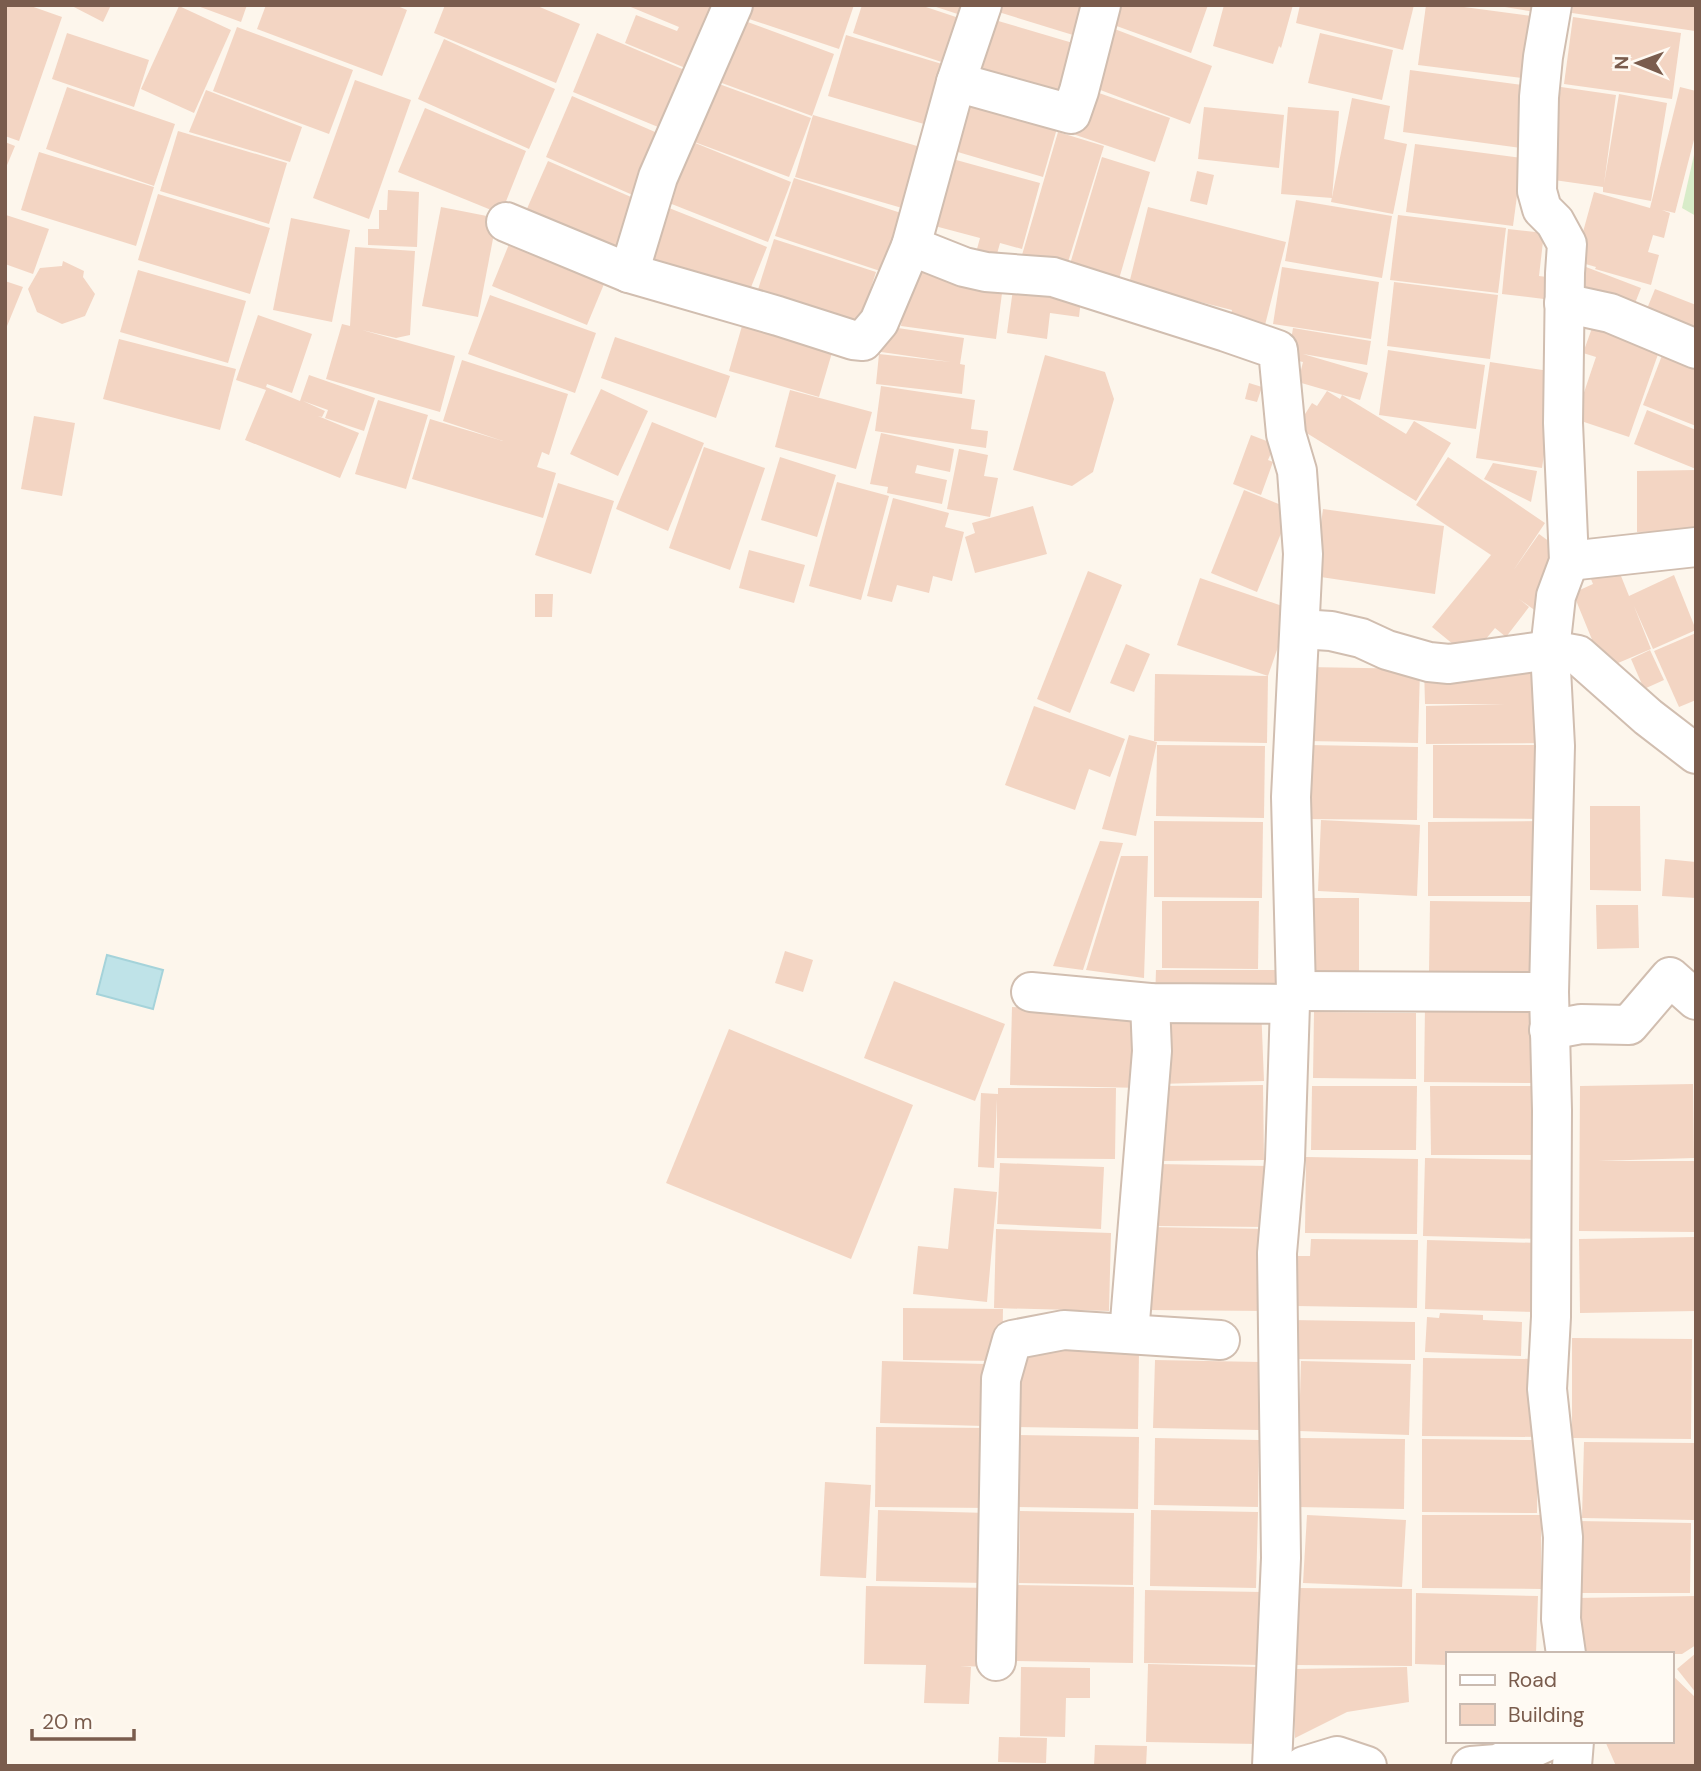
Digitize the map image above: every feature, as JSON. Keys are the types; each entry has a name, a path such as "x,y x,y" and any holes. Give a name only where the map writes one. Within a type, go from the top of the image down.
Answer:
{"street":[{"path":"629,273 658,177 733,5"},
{"path":"506,222 629,273 844,338 863,341 879,322 911,246 956,82 982,5"},
{"path":"956,82 1070,114 1079,91 1101,5"},
{"path":"1552,5 1539,97 1536,191 1542,209 1555,222 1567,244 1563,470 1569,561 1556,596 1550,650 1555,746 1549,992 1552,1123 1548,1389 1563,1537 1561,1619 1566,1652"},
{"path":"911,246 964,267 986,272 1053,277 1278,350 1286,434 1297,471 1303,554 1292,797 1293,998 1285,1160 1277,1253 1282,1558 1272,1766"},
{"path":"1564,303 1610,313 1696,349"},
{"path":"1569,561 1696,547"},
{"path":"1300,629 1331,631 1361,638 1387,650 1429,662 1449,664 1550,650 1578,655 1648,717 1696,754"},
{"path":"1549,1030 1581,1024 1629,1025 1670,977 1696,1000"},
{"path":"1031,992 1150,1003 1549,992"},
{"path":"1129,1334 1152,1051 1150,1003"},
{"path":"996,1661 1001,1379 1012,1340 1064,1330 1220,1340"},
{"path":"1471,1766 1497,1764 1544,1743"},
{"path":"1572,1766 1574,1743"},
{"path":"1304,1766 1337,1756 1367,1766"}],"green space":[{"path":"1696,146 1696,216 1682,208"}],"water":[{"path":"107,955 163,970 153,1009 97,994"}],"building":[{"path":"5,5 28,5 62,17 19,141 5,136"},
{"path":"70,5 111,5 103,22"},
{"path":"195,5 247,5 241,22"},
{"path":"266,5 395,5 407,10 382,76 257,29"},
{"path":"445,5 535,5 580,24 556,83 434,33"},
{"path":"626,5 709,5 720,10 695,72 625,43 636,15 677,31 679,27"},
{"path":"743,5 854,5 839,49 740,16"},
{"path":"862,5 920,5 971,22 957,67 853,33"},
{"path":"930,5 977,5 973,19"},
{"path":"993,5 1096,5 1086,39 992,10"},
{"path":"1105,5 1208,5 1191,53 1100,20"},
{"path":"1224,5 1293,5 1281,48 1279,46 1273,64 1213,46"},
{"path":"1300,5 1414,5 1403,50 1296,23"},
{"path":"1426,5 1449,5 1539,17 1531,79 1418,65"},
{"path":"1493,5 1536,5 1535,12"},
{"path":"1573,5 1696,5 1695,31 1572,13"},
{"path":"179,6 231,30 194,113 141,89"},
{"path":"734,17 834,54 812,116 711,79"},
{"path":"1573,17 1681,33 1672,99 1564,84"},
{"path":"988,18 1083,46 1066,106 971,78"},
{"path":"1104,25 1212,66 1190,124 1082,83"},
{"path":"237,27 353,70 329,134 213,91"},
{"path":"67,33 149,60 134,107 52,79"},
{"path":"597,33 687,71 663,129 573,92"},
{"path":"1320,33 1393,50 1382,100 1308,83"},
{"path":"846,35 942,64 924,124 828,96"},
{"path":"444,39 555,89 529,149 418,99"},
{"path":"1410,70 1529,86 1521,148 1403,132"},
{"path":"355,80 411,100 369,219 313,198"},
{"path":"711,81 811,118 789,177 689,140"},
{"path":"67,87 175,124 154,186 46,149"},
{"path":"1082,87 1170,118 1155,162 1067,132"},
{"path":"1561,87 1616,95 1604,184 1619,94 1667,103 1651,201 1603,192 1603,187 1547,179"},
{"path":"1680,87 1696,91 1696,132 1675,213 1662,210 1670,213 1664,238 1653,235 1648,252 1659,255 1651,285 1575,261 1594,192 1650,208"},
{"path":"206,90 302,127 290,162 189,132"},
{"path":"969,90 1060,118 1043,177 951,150"},
{"path":"572,96 662,135 635,196 546,157"},
{"path":"1352,98 1390,106 1384,139 1407,144 1393,214 1331,202"},
{"path":"1204,107 1284,115 1279,168 1198,159"},
{"path":"1288,107 1339,111 1332,198 1281,194"},
{"path":"425,108 526,151 501,214 398,172"},
{"path":"813,115 927,149 909,210 795,177"},
{"path":"178,131 287,163 269,224 160,191"},
{"path":"1058,132 1104,146 1064,275 1047,263 1022,255"},
{"path":"683,138 791,182 768,242 659,199"},
{"path":"5,142 15,146 5,170"},
{"path":"1415,144 1522,158 1513,226 1406,212"},
{"path":"39,152 154,187 136,246 21,210"},
{"path":"1102,157 1150,172 1119,279 1070,264"},
{"path":"949,158 1040,183 1022,249 1000,243 997,254 977,249 980,238 931,225"},
{"path":"548,161 638,200 613,260 522,220"},
{"path":"1197,171 1214,175 1207,205 1190,201"},
{"path":"794,178 901,213 883,272 775,236"},
{"path":"388,190 419,192 417,247 368,245 368,229 379,229 379,210 387,210"},
{"path":"158,194 270,228 250,294 138,260"},
{"path":"1296,200 1392,216 1382,278 1285,261"},
{"path":"664,206 767,247 744,305 641,264"},
{"path":"441,207 497,218 478,317 422,306"},
{"path":"1148,207 1286,242 1264,329 1230,320 1232,310 1196,301 1195,305 1129,284"},
{"path":"6,215 49,229 33,274 5,264"},
{"path":"1398,215 1506,228 1498,293 1390,280"},
{"path":"291,218 350,230 332,322 273,310"},
{"path":"1508,229 1544,233 1539,276 1547,277 1544,299 1502,294"},
{"path":"514,232 609,272 587,325 492,286"},
{"path":"774,239 876,272 857,332 755,299"},
{"path":"355,247 415,251 410,335 396,338 362,330 455,356 440,412 326,379 342,324 350,326"},
{"path":"63,261 84,271 83,277 95,294 85,316 62,324 37,312 28,289 40,268 62,266"},
{"path":"909,265 1004,278 996,339 901,326"},
{"path":"1282,267 1379,282 1371,339 1273,324"},
{"path":"1586,267 1641,288 1630,316 1575,294"},
{"path":"138,270 246,301 228,363 120,332"},
{"path":"5,281 23,287 5,331"},
{"path":"1014,282 1082,291 1079,317 1050,313 1047,339 1007,333"},
{"path":"1394,282 1498,295 1490,359 1387,346"},
{"path":"1655,289 1696,305 1696,342 1642,321"},
{"path":"490,295 596,333 575,393 468,354"},
{"path":"746,312 836,339 819,397 729,371"},
{"path":"258,315 312,334 292,393 267,384 266,387 300,401 309,375 375,398 364,431 325,418 328,410 303,401 325,411 322,417 318,416 359,433 340,478 245,440 266,390 236,380"},
{"path":"1596,317 1663,340 1629,437 1575,419 1596,357 1583,353"},
{"path":"878,325 964,338 960,364 965,365 962,394 876,384 879,354 951,362 874,351"},
{"path":"1293,328 1371,341 1367,365 1303,354 1368,373 1360,400 1298,382 1303,362 1288,359"},
{"path":"615,337 730,376 716,418 601,378"},
{"path":"119,339 236,369 220,430 103,399"},
{"path":"1666,345 1696,357 1696,426 1643,405"},
{"path":"1388,350 1485,365 1476,429 1379,415"},
{"path":"1045,355 1105,372 1114,399 1093,472 1072,486 1013,470"},
{"path":"462,360 568,394 549,455 542,452 537,467 556,473 543,518 412,479 430,419 503,441 443,421"},
{"path":"1490,362 1556,372 1542,468 1476,458"},
{"path":"1249,383 1262,387 1257,402 1245,399"},
{"path":"881,386 975,400 971,429 988,431 986,448 875,431"},
{"path":"601,389 648,411 618,476 570,454"},
{"path":"790,390 872,412 856,469 775,447"},
{"path":"1327,391 1340,399 1342,395 1406,434 1414,421 1451,443 1416,501 1297,427 1312,403 1317,406"},
{"path":"378,400 428,415 406,489 355,474"},
{"path":"1647,410 1696,430 1696,469 1634,444"},
{"path":"34,416 75,423 62,496 21,489"},
{"path":"652,422 704,443 668,531 616,509"},
{"path":"881,433 954,449 950,472 917,465 915,473 947,480 942,504 887,493 888,487 870,484"},
{"path":"1251,435 1275,444 1268,460 1273,462 1261,495 1233,484"},
{"path":"704,447 765,468 730,570 669,548"},
{"path":"959,449 988,455 984,476 998,478 990,517 947,509"},
{"path":"780,457 836,475 817,537 761,520"},
{"path":"1448,457 1545,523 1513,571 1539,534 1561,550 1540,614 1519,599 1529,607 1506,637 1495,628 1470,658 1432,627 1491,555 1416,505"},
{"path":"1493,463 1537,471 1531,502 1484,479"},
{"path":"1696,470 1696,531 1637,532 1637,471"},
{"path":"837,482 889,496 861,600 809,586"},
{"path":"558,483 614,501 591,574 535,555"},
{"path":"1244,490 1291,509 1257,592 1211,573"},
{"path":"893,498 949,513 945,527 964,532 952,581 933,576 929,593 897,585 892,602 867,596"},
{"path":"1033,506 1047,554 975,573 965,537 975,533 972,523"},
{"path":"1323,509 1444,526 1435,594 1314,576"},
{"path":"749,550 805,565 794,603 739,588"},
{"path":"1613,556 1629,596 1674,575 1696,630 1653,649 1634,606 1651,649 1604,669 1573,593 1593,584 1586,567"},
{"path":"1088,571 1122,585 1070,713 1037,699"},
{"path":"1200,578 1291,609 1268,676 1177,645"},
{"path":"535,594 553,594 552,617 535,617"},
{"path":"1696,633 1696,700 1679,707 1654,651"},
{"path":"1126,644 1150,654 1134,692 1110,683"},
{"path":"1650,650 1664,680 1644,689 1631,659"},
{"path":"1544,666 1544,743 1426,744 1426,706 1505,704 1425,704 1424,667"},
{"path":"1308,667 1420,669 1418,743 1307,741"},
{"path":"1155,674 1268,676 1267,743 1154,741"},
{"path":"1034,706 1125,739 1110,777 1089,769 1075,810 1005,785"},
{"path":"1129,735 1157,742 1136,836 1102,829"},
{"path":"1157,745 1265,746 1264,818 1156,816"},
{"path":"1309,745 1418,747 1417,820 1308,819"},
{"path":"1433,745 1542,745 1542,819 1433,818"},
{"path":"1590,806 1640,806 1641,891 1590,890"},
{"path":"1321,820 1420,825 1417,896 1318,891"},
{"path":"1154,821 1263,822 1262,898 1154,897"},
{"path":"1542,821 1542,896 1428,896 1428,822"},
{"path":"1100,841 1123,843 1083,970 1053,966"},
{"path":"1121,856 1148,856 1144,978 1086,970"},
{"path":"1665,859 1696,862 1696,898 1662,896"},
{"path":"1305,898 1359,898 1359,981 1305,981"},
{"path":"1162,901 1259,901 1258,969 1162,968"},
{"path":"1430,901 1537,902 1536,973 1429,972"},
{"path":"1596,905 1638,905 1639,948 1597,949"},
{"path":"785,951 813,960 803,992 775,983"},
{"path":"1156,970 1275,970 1275,1001 1155,1000"},
{"path":"894,981 1005,1024 975,1101 864,1058"},
{"path":"1261,1006 1264,1081 1159,1084 1157,1008"},
{"path":"1425,1006 1538,1007 1537,1083 1424,1082"},
{"path":"1012,1007 1144,1010 1143,1088 1010,1085"},
{"path":"1314,1012 1416,1013 1416,1079 1313,1078"},
{"path":"729,1029 913,1105 851,1259 666,1183"},
{"path":"1693,1084 1694,1158 1598,1161 1696,1161 1695,1232 1579,1231 1580,1086"},
{"path":"1263,1085 1264,1160 1159,1161 1158,1086"},
{"path":"1312,1086 1417,1086 1416,1150 1311,1150"},
{"path":"1430,1086 1538,1086 1538,1155 1431,1155"},
{"path":"998,1088 1116,1088 1115,1159 997,1158 997,1099 994,1168 978,1167 981,1093 998,1094"},
{"path":"1306,1157 1418,1159 1417,1234 1305,1233"},
{"path":"1425,1158 1541,1160 1540,1239 1423,1236"},
{"path":"1000,1163 1104,1167 1101,1229 997,1224"},
{"path":"1157,1164 1268,1166 1267,1227 1156,1226"},
{"path":"954,1188 997,1192 987,1302 913,1294 918,1246 948,1249"},
{"path":"1148,1227 1270,1229 1268,1311 1147,1310"},
{"path":"996,1229 1111,1233 1109,1311 994,1308"},
{"path":"1695,1237 1696,1311 1580,1313 1579,1239"},
{"path":"1311,1239 1418,1240 1417,1308 1296,1306 1297,1256 1310,1256"},
{"path":"1427,1240 1539,1243 1538,1312 1425,1309"},
{"path":"903,1308 1003,1309 1002,1361 903,1360"},
{"path":"1440,1313 1483,1315 1483,1320 1522,1322 1521,1356 1425,1352 1427,1317 1439,1318"},
{"path":"1291,1320 1415,1322 1415,1360 1290,1359"},
{"path":"1572,1338 1692,1339 1691,1439 1572,1438"},
{"path":"1015,1348 1139,1351 1138,1429 1014,1427"},
{"path":"1423,1358 1540,1359 1539,1437 1422,1436"},
{"path":"1155,1360 1260,1362 1259,1430 1153,1428"},
{"path":"882,1361 985,1364 983,1426 880,1423"},
{"path":"1301,1361 1411,1364 1409,1435 1299,1431"},
{"path":"876,1427 992,1428 991,1508 875,1507"},
{"path":"1018,1435 1139,1437 1138,1509 1017,1507"},
{"path":"1155,1438 1259,1440 1258,1507 1154,1505"},
{"path":"1298,1438 1405,1439 1404,1509 1297,1507"},
{"path":"1422,1439 1538,1440 1537,1513 1422,1512"},
{"path":"1584,1442 1695,1443 1694,1520 1582,1518"},
{"path":"825,1482 871,1485 866,1578 820,1576"},
{"path":"878,1510 988,1513 987,1583 876,1581"},
{"path":"1151,1510 1258,1512 1256,1588 1150,1586"},
{"path":"1020,1511 1134,1513 1133,1585 1019,1583"},
{"path":"1307,1515 1406,1520 1402,1587 1303,1583"},
{"path":"1422,1515 1541,1515 1541,1589 1422,1588"},
{"path":"1578,1521 1691,1523 1690,1593 1577,1593"},
{"path":"1014,1585 1134,1587 1133,1663 1013,1661"},
{"path":"866,1586 992,1588 991,1667 960,1666 971,1667 969,1704 924,1703 926,1665 864,1664"},
{"path":"1296,1588 1412,1589 1412,1666 1296,1665"},
{"path":"1145,1590 1262,1592 1261,1665 1144,1663"},
{"path":"1416,1593 1538,1596 1536,1652 1446,1652 1446,1665 1415,1664"},
{"path":"1696,1596 1696,1645 1682,1654 1576,1652 1575,1598"},
{"path":"1696,1653 1696,1693 1677,1669"},
{"path":"1148,1664 1259,1667 1258,1744 1146,1742"},
{"path":"1021,1667 1090,1668 1090,1698 1066,1698 1065,1737 1020,1736"},
{"path":"1407,1667 1409,1702 1347,1712 1295,1738 1293,1669"},
{"path":"1673,1676 1696,1698 1696,1766 1616,1766 1606,1743 1673,1743"},
{"path":"999,1737 1047,1738 1046,1763 998,1762"},
{"path":"1095,1745 1147,1746 1146,1766 1094,1766"}]}
